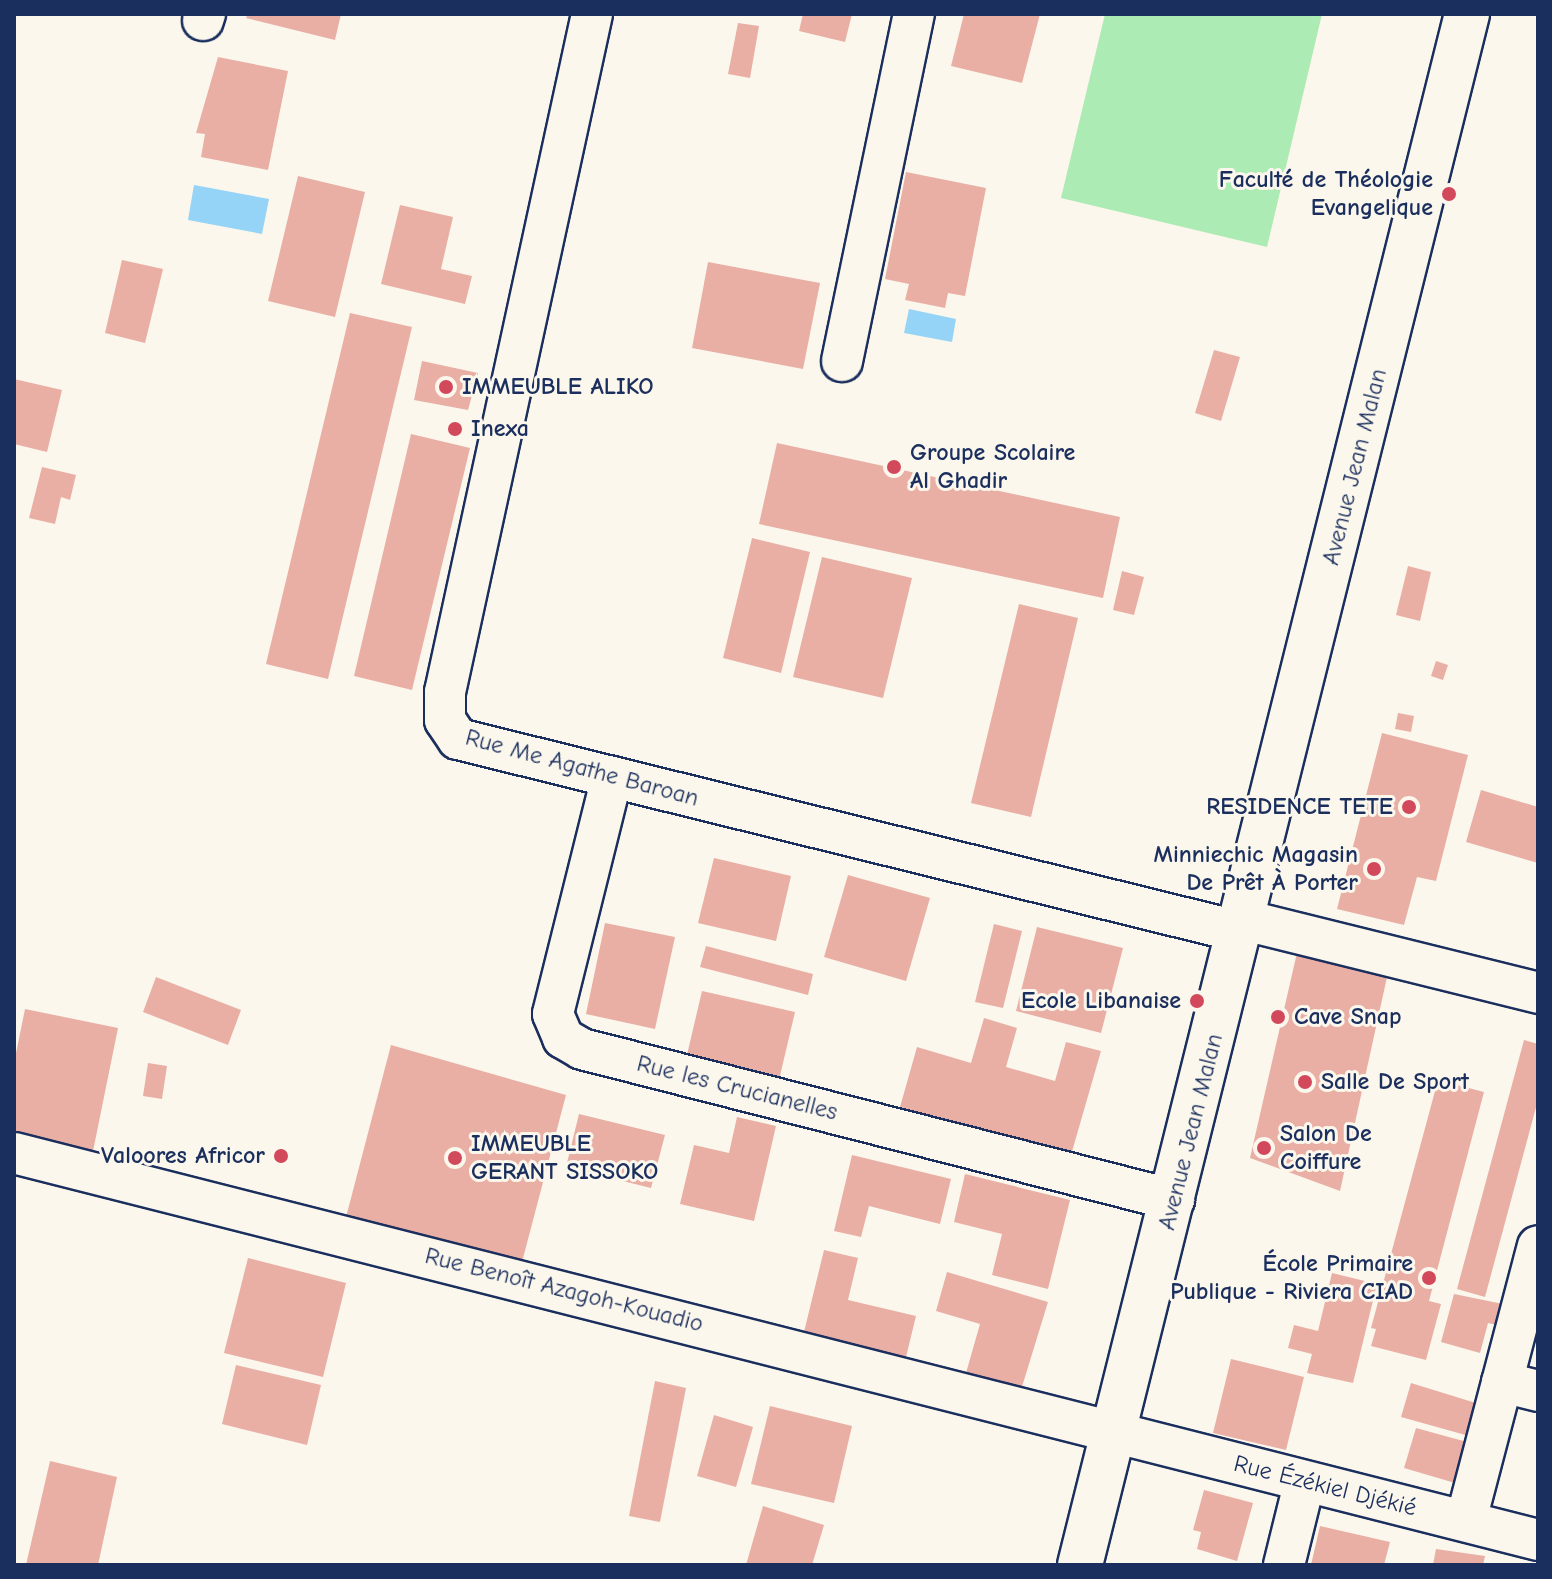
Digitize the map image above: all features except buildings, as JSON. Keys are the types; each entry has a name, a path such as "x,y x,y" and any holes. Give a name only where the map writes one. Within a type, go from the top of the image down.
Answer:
{"main road":[{"name":"Avenue Jean Malan","path":"1080,1565 1174,1200 1467,14"}],"street":[{"name":"Rue Me Agathe Baroan","path":"592,14 445,692 445,720 458,739 1242,926 1538,993"},
{"path":"842,361 914,14"},
{"name":"Rue les Crucianelles","path":"612,777 553,1014 563,1038 582,1049 1174,1200"},
{"name":"Rue Benoît Azagoh-Kouadio","path":"14,1153 1113,1429"},
{"path":"1466,1520 1520,1387 1538,1246"},
{"name":"Rue Ézékiel Djékié","path":"1113,1429 1304,1484 1466,1520 1538,1540"},
{"path":"1284,1565 1304,1484"},
{"path":"1535,1565 1538,1550"}],"green space":[{"path":"1105,14 1322,14 1267,247 1061,198"}],"water":[{"path":"194,185 269,199 262,234 188,220"},
{"path":"909,309 956,319 952,342 904,333"}],"place":[{"name":"Faculté de Théologie Evangelique","path":"1449,194"},
{"name":"IMMEUBLE ALIKO","path":"446,387"},
{"name":"Inexa","path":"455,429"},
{"name":"Groupe Scolaire Al Ghadir","path":"894,467"},
{"name":"RESIDENCE TETE","path":"1409,807"},
{"name":"Minniechic Magasin De Prêt À Porter","path":"1374,869"},
{"name":"Ecole Libanaise","path":"1197,1001"},
{"name":"Cave Snap","path":"1278,1017"},
{"name":"Salle De Sport","path":"1305,1082"},
{"name":"Salon De Coiffure","path":"1264,1148"},
{"name":"Valoores Africor","path":"281,1156"},
{"name":"IMMEUBLE GERANT SISSOKO","path":"455,1158"},
{"name":"École Primaire Publique - Riviera CIAD","path":"1429,1278"}]}
